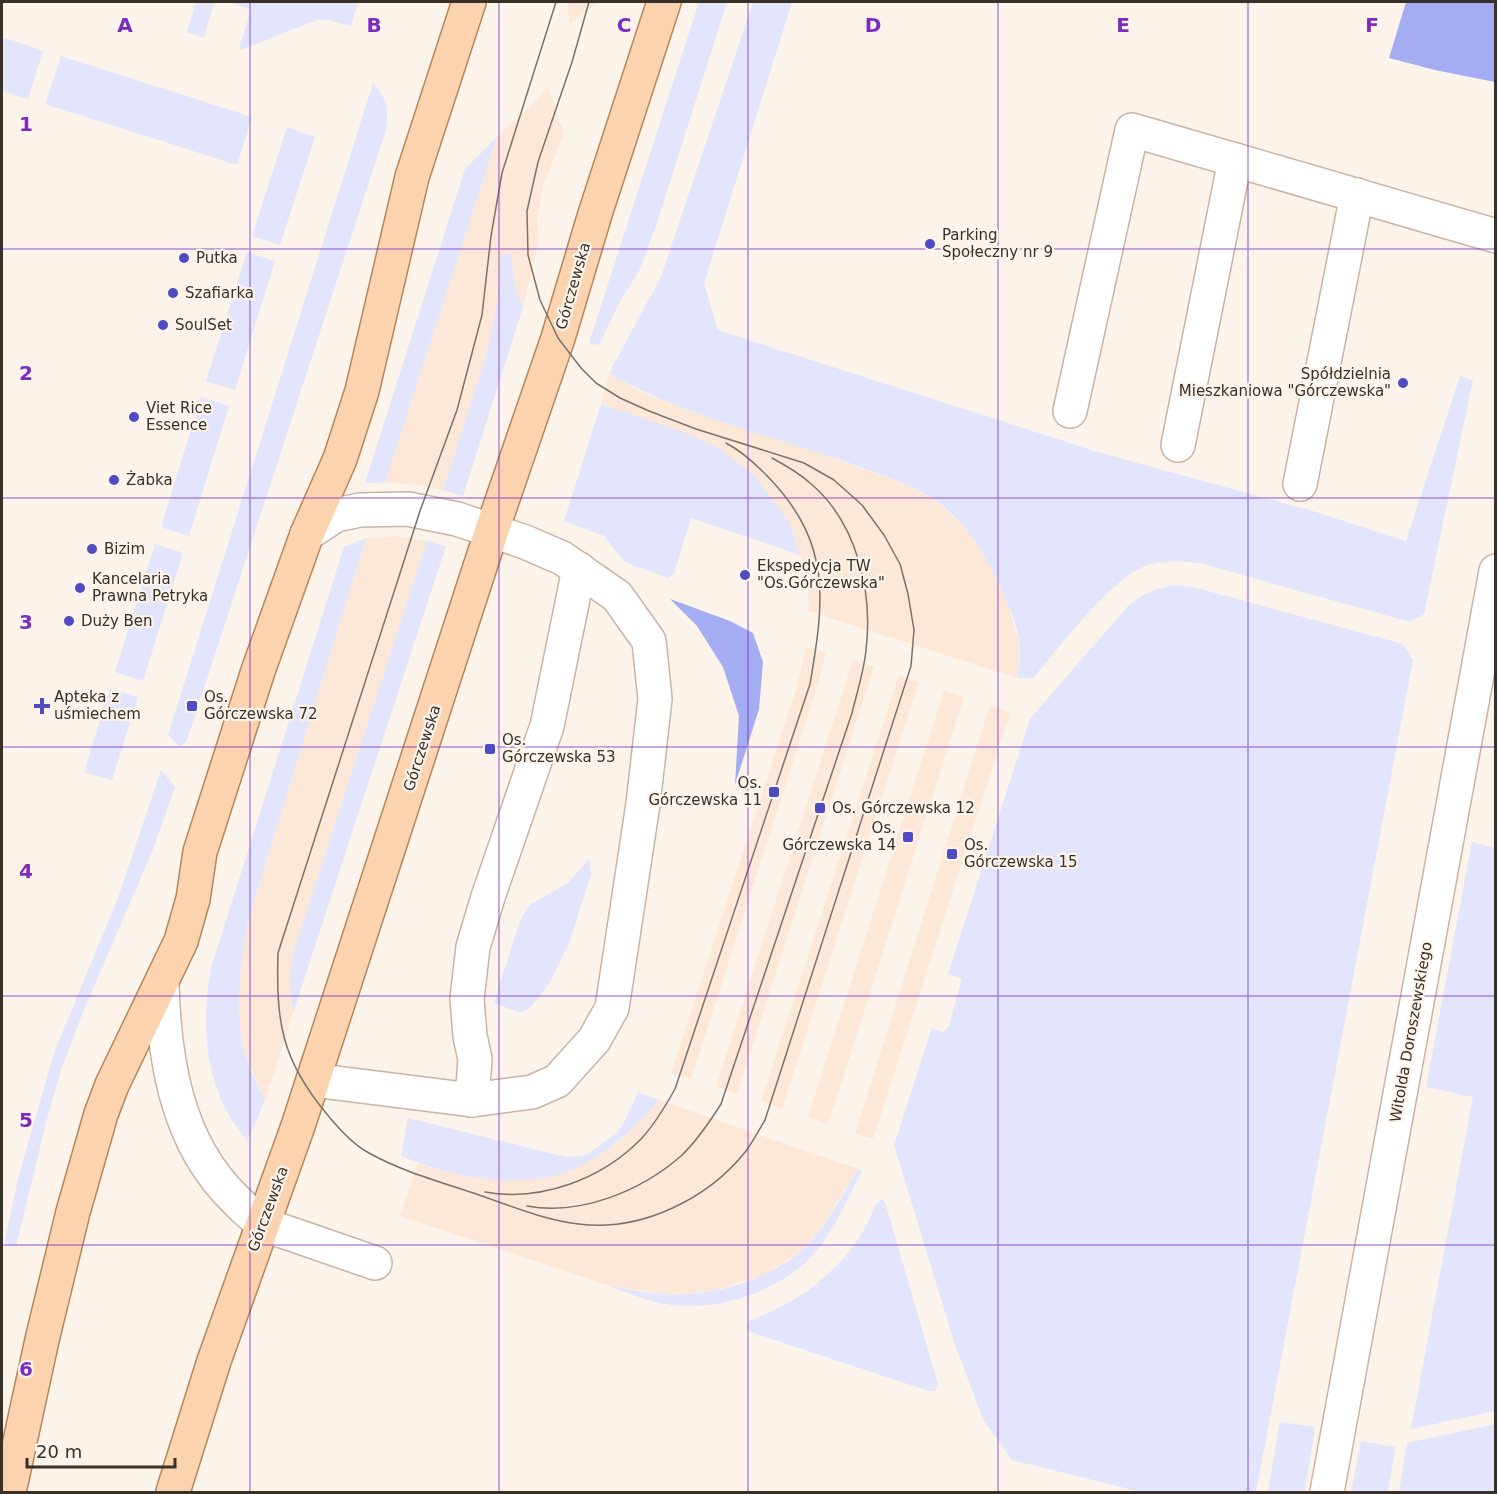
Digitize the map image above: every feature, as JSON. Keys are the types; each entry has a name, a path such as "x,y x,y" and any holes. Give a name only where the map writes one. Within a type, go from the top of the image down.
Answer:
{"main road":[{"path":"9,1492 73,1212 101,1114 112,1085 181,941 193,899 200,852 258,671 308,534 340,459 362,391 412,177 469,2"},
{"name":"Górczewska","path":"172,1492 214,1361 313,1080 492,530 558,338 594,214 664,2"}],"street":[{"path":"1070,411 1132,130 1496,236"},
{"path":"1178,445 1235,160"},
{"path":"1300,484 1357,195"},
{"path":"308,534 336,515 360,510 394,508 437,514 492,530 562,558 616,596 649,641 655,699 643,804 612,1008 594,1040 557,1081 532,1092 472,1100 313,1080"},
{"path":"472,1100 475,1059 470,1036 467,999 473,947 488,897 548,726 579,569"},
{"name":"Witolda Doroszewskiego","path":"1327,1492 1496,571"},
{"path":"162,983 163,1021 177,1100 188,1131 220,1185 262,1223 375,1263"}],"shaded area":[{"path":"196,2 214,2 204,38 187,32"},
{"path":"227,2 358,2 351,26 328,20 317,20 239,49 251,9"},
{"path":"567,2 599,2 570,24"},
{"path":"699,2 727,2 657,223 640,269 619,303 599,345 589,343"},
{"path":"753,2 792,2 704,283 718,330 1098,452 1316,512 1406,541 1460,376 1473,380 1424,614 1410,622 1200,563 1179,561 1158,563 1131,573 1116,585 1033,678 1017,678 1020,655 1018,633 1013,616 988,562 965,528 946,508 905,484 667,402 609,373 661,277"},
{"path":"1406,2 1495,2 1495,82 1389,58"},
{"path":"2,37 43,51 28,99 2,91"},
{"path":"61,56 252,117 237,165 45,104"},
{"path":"373,83 382,94 386,105 386,130 187,740 180,747 168,735"},
{"path":"549,88 564,134 543,186 537,219 539,241 523,307 515,286 511,254 502,253 498,299 488,350 443,490 385,482 497,137"},
{"path":"287,127 315,137 280,245 252,236"},
{"path":"497,137 385,482 365,483 465,169"},
{"path":"247,252 275,261 235,390 206,381"},
{"path":"501,253 511,254 515,286 523,307 463,496 443,490 488,350 498,299"},
{"path":"609,373 639,391 692,412 800,446 907,485 936,501 970,533 991,566 1007,602 1020,645 1017,678 809,611 807,574 789,522 755,476 624,412 601,404"},
{"path":"201,397 229,406 189,536 161,527"},
{"path":"601,404 683,432 717,447 755,476 789,522 800,555 691,518 674,573 668,578 625,562 604,536 564,521"},
{"path":"397,536 427,541 293,954 290,979 293,1013 265,1101 245,1053 238,1016 239,979 248,920 366,538"},
{"path":"366,538 248,920 239,987 239,1020 245,1054 265,1101 247,1141 230,1117 220,1097 210,1061 206,1005 211,968 344,547"},
{"path":"427,541 446,546 293,1013 290,979 293,954"},
{"path":"155,544 183,553 143,681 115,672"},
{"path":"1177,585 1193,587 1403,644 1413,660 1256,1492 1141,1492 1012,1460 983,1419 955,1345 894,1145 932,1028 943,1032 949,1026 962,979 948,974 1030,719 1127,607 1150,592"},
{"path":"670,599 730,621 753,633 763,662 759,709 735,785 739,716 723,667 697,626"},
{"path":"806,647 826,652 819,681 691,1079 671,1073 796,690"},
{"path":"853,660 874,667 737,1094 716,1087"},
{"path":"899,675 919,682 782,1109 761,1101"},
{"path":"110,689 138,697 112,780 84,772"},
{"path":"944,691 964,697 828,1125 808,1117"},
{"path":"990,705 1010,713 873,1139 855,1134"},
{"path":"161,770 175,787 152,852 85,1007 61,1070 16,1246 4,1243 19,1175 54,1053 118,898"},
{"path":"1472,842 1496,848 1495,1411 1411,1429 1473,1097 1426,1087"},
{"path":"589,859 591,875 569,943 550,982 531,1007 521,1013 494,1003 521,918 531,904 568,883"},
{"path":"638,1092 659,1100 615,1143 590,1161 562,1174 522,1180 487,1179 452,1173 401,1156 408,1118 566,1157 586,1155 616,1134"},
{"path":"659,1100 858,1169 819,1231 801,1251 764,1275 716,1290 686,1294 662,1294 604,1284 400,1216 418,1163 483,1179 561,1174 624,1138"},
{"path":"858,1169 862,1171 851,1193 818,1249 795,1271 759,1292 717,1304 675,1305 656,1302 604,1284 648,1293 699,1293 735,1285 770,1272 809,1244 832,1213"},
{"path":"881,1199 885,1202 938,1384 935,1391 929,1391 753,1333 747,1329 747,1323 794,1299 833,1269 855,1244 876,1204"},
{"path":"1280,1422 1315,1427 1305,1492 1268,1492"},
{"path":"1495,1424 1495,1492 1399,1492 1407,1443"},
{"path":"1361,1441 1395,1447 1388,1492 1351,1492"}],"tram line":[{"path":"556,2 502,173 491,236 482,315 457,410 420,511 278,953 278,999 284,1038 299,1075 335,1124 363,1149 409,1171 528,1212 566,1222 602,1225 626,1223 649,1217 693,1197 713,1184 746,1151 765,1120 911,666 914,630 900,564 884,535 862,505 834,480 804,463 696,429 620,398 596,383 558,338 540,300 528,255 527,211 538,162 572,62 589,2"},
{"path":"485,1192 528,1194 549,1190 589,1176 608,1166 625,1153 641,1139 660,1115 675,1089 810,684 820,601 819,576 814,552 805,529 791,505 772,481 756,465 726,443"},
{"path":"527,1206 547,1208 588,1204 629,1190 665,1169 681,1156 712,1118 721,1104 852,713 864,666 868,628 864,582 858,559 840,517 826,499 801,476 772,458"}],"place":[{"name":"Parking Społeczny nr 9","path":"930,244"},
{"name":"Putka","path":"184,258"},
{"name":"Szafiarka","path":"173,293"},
{"name":"SoulSet","path":"163,325"},
{"name":"Spółdzielnia Mieszkaniowa \"Górczewska\"","path":"1403,383"},
{"name":"Viet Rice Essence","path":"134,417"},
{"name":"Żabka","path":"114,480"},
{"name":"Bizim","path":"92,549"},
{"name":"Ekspedycja TW \"Os.Górczewska\"","path":"745,575"},
{"name":"Kancelaria Prawna Petryka","path":"80,588"},
{"name":"Duży Ben","path":"69,621"},
{"name":"Apteka z uśmiechem","path":"42,706"},
{"name":"Os. Górczewska 72","path":"192,706"},
{"name":"Os. Górczewska 53","path":"490,749"},
{"name":"Os. Górczewska 11","path":"774,792"},
{"name":"Os. Górczewska 12","path":"820,808"},
{"name":"Os. Górczewska 14","path":"908,837"},
{"name":"Os. Górczewska 15","path":"952,854"}]}
